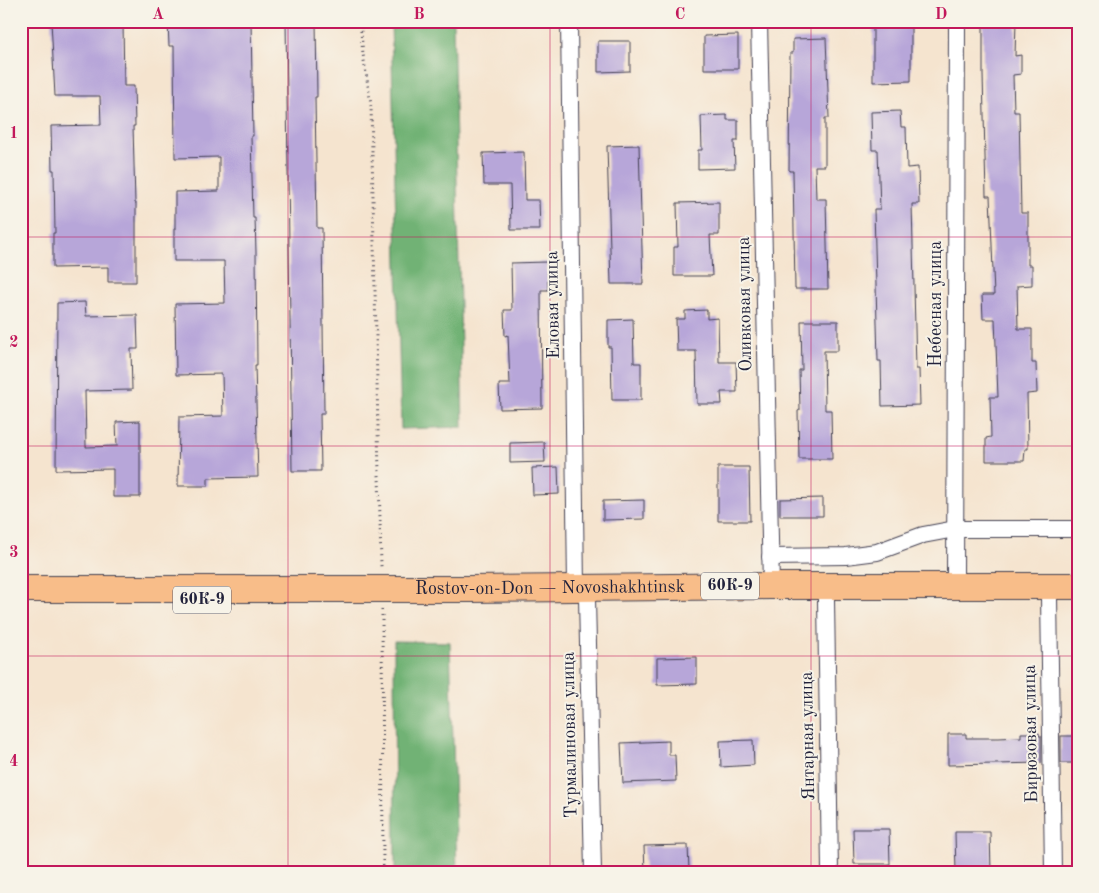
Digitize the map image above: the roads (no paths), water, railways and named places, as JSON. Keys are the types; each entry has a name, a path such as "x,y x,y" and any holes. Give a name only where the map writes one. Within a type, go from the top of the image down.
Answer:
{"main road":[{"name":"Rostov-on-Don — Novoshakhtinsk","path":"581,593 770,586 1078,586"},
{"name":"Rostov-on-Don — Novoshakhtinsk","path":"21,589 382,594"},
{"name":"Rostov-on-Don — Novoshakhtinsk","path":"21,599 581,593 826,599 1078,597"}],"street":[{"name":"Еловая улица","path":"569,21 581,593"},
{"name":"Оливковая улица","path":"759,21 770,586"},
{"name":"Небесная улица","path":"955,586 957,21"},
{"path":"770,556 846,556 877,552 924,535 955,529 1078,529"},
{"name":"Турмалиновая улица","path":"581,593 593,872"},
{"name":"Бирюзовая улица","path":"1049,596 1053,872"},
{"name":"Янтарная улица","path":"826,599 830,872"}]}
